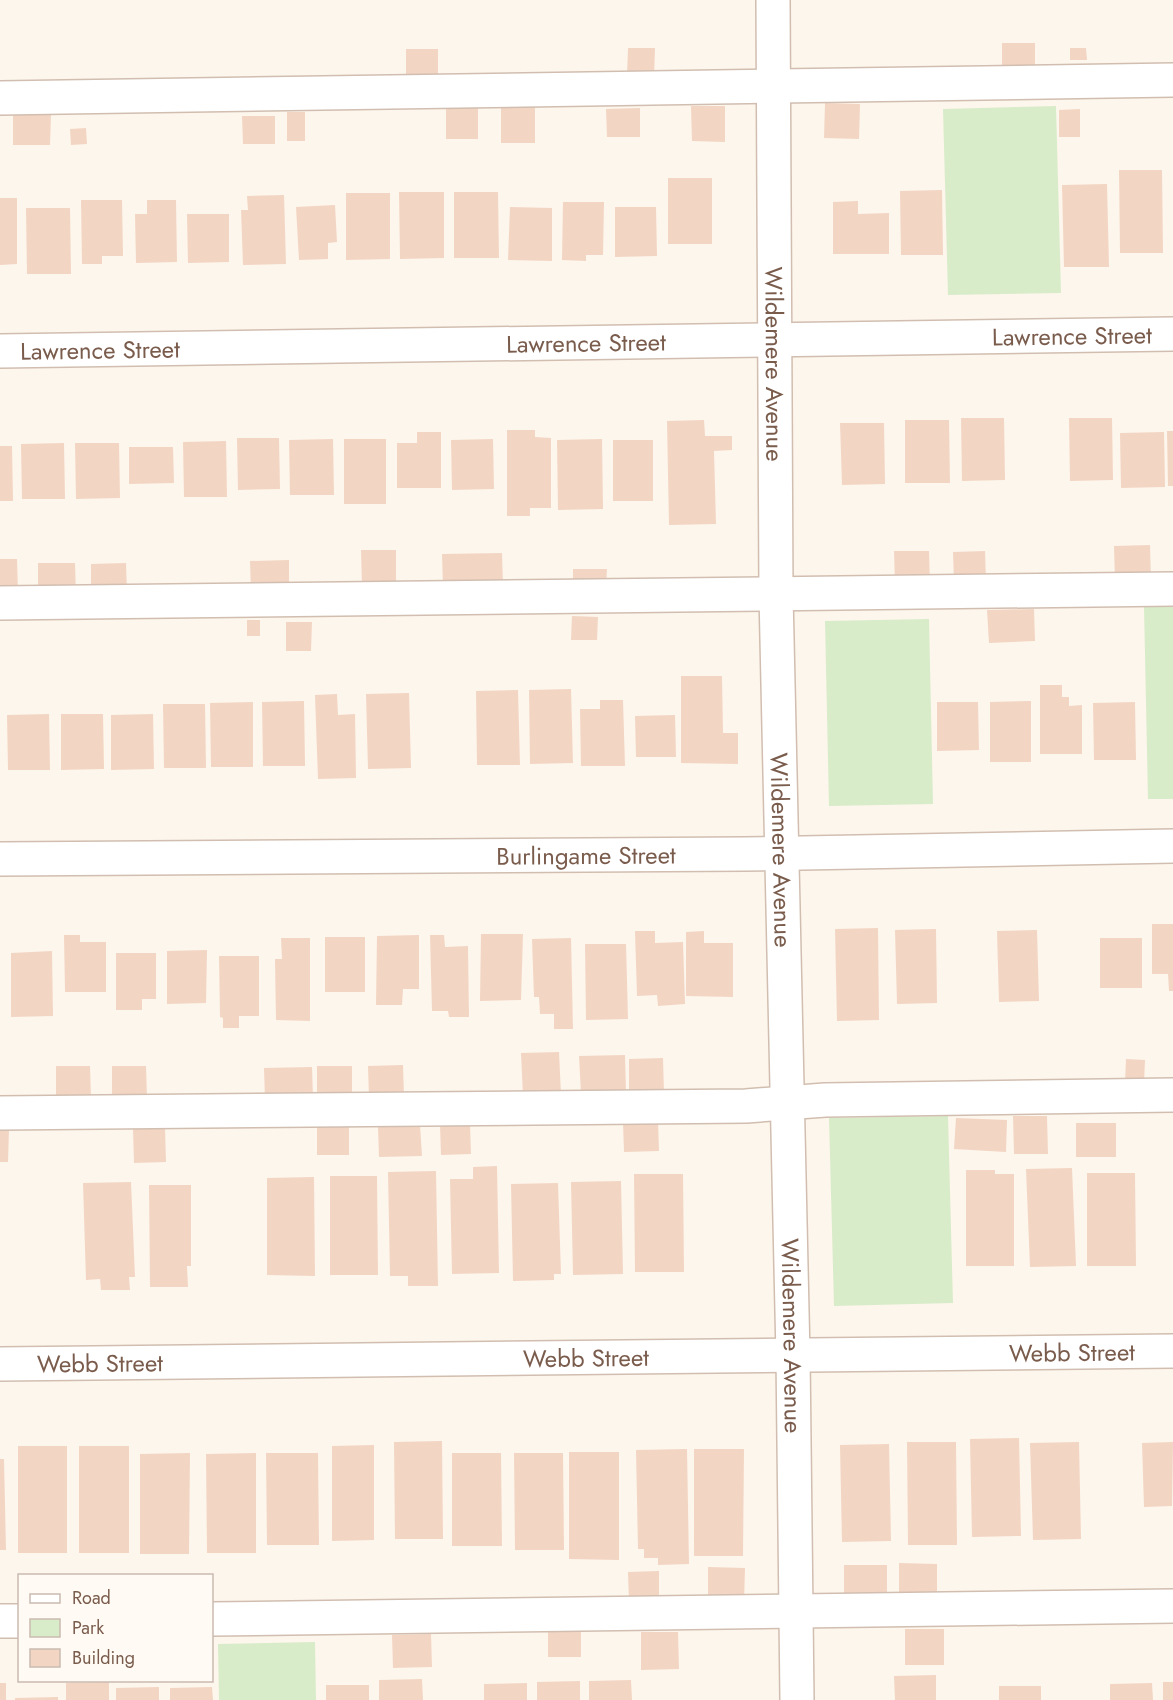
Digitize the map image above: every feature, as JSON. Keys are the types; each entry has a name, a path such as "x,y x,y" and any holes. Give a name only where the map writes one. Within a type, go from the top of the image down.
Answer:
{"street":[{"name":"Wildemere Avenue","path":"772,0 776,594 793,1356 797,1700"},
{"path":"0,98 1173,80"},
{"name":"Lawrence Street","path":"0,351 1173,334"},
{"path":"0,603 1173,589"},
{"name":"Burlingame Street","path":"0,859 1173,846"},
{"path":"0,1113 746,1106 787,1103 1173,1095"},
{"name":"Webb Street","path":"0,1364 1173,1351"},
{"path":"213,1619 796,1613 1173,1606"},
{"path":"0,1621 18,1621"}],"green space":[{"path":"1056,106 1061,293 948,295 943,109"},
{"path":"1173,606 1173,799 1148,799 1144,607"},
{"path":"929,619 933,804 829,806 825,621"},
{"path":"948,1116 953,1303 834,1306 829,1118"},
{"path":"315,1642 316,1700 219,1700 218,1644"}],"building":[{"path":"1002,43 1035,43 1035,72 1002,72"},
{"path":"628,48 655,48 654,77 627,76"},
{"path":"1070,48 1086,48 1087,60 1070,60"},
{"path":"406,49 438,49 438,80 406,80"},
{"path":"825,103 860,104 859,139 824,138"},
{"path":"501,106 535,106 535,143 501,143"},
{"path":"691,106 725,106 725,142 692,141"},
{"path":"478,107 478,139 446,139 446,108"},
{"path":"640,108 640,137 607,137 606,109"},
{"path":"1080,109 1080,137 1059,137 1059,110"},
{"path":"287,112 305,112 305,141 287,141"},
{"path":"13,114 51,114 50,145 13,145"},
{"path":"242,116 275,116 275,144 243,144"},
{"path":"86,128 87,144 71,145 70,129"},
{"path":"1119,170 1162,170 1163,253 1120,253"},
{"path":"668,178 712,178 712,244 668,244"},
{"path":"1107,184 1109,267 1064,267 1062,185"},
{"path":"942,190 943,255 901,255 900,191"},
{"path":"399,192 444,192 444,258 400,259"},
{"path":"454,192 498,192 499,258 454,258"},
{"path":"346,193 390,193 390,259 346,260"},
{"path":"284,195 286,264 243,265 241,210 248,210 247,196"},
{"path":"0,198 17,198 17,264 0,265"},
{"path":"81,200 122,200 123,256 102,256 102,264 82,264"},
{"path":"147,200 176,200 177,262 136,263 135,214 147,214"},
{"path":"858,201 858,214 889,213 889,254 833,254 833,202"},
{"path":"563,202 604,202 603,255 586,255 586,261 562,260"},
{"path":"335,205 337,242 328,243 328,259 299,260 296,207"},
{"path":"510,207 552,208 552,261 508,260"},
{"path":"615,207 656,207 657,256 615,257"},
{"path":"26,208 70,208 71,274 27,274"},
{"path":"187,214 229,214 229,262 188,263"},
{"path":"961,418 1004,418 1005,480 962,481"},
{"path":"1069,418 1112,418 1113,480 1070,481"},
{"path":"704,420 705,436 732,436 732,450 714,451 716,524 669,525 667,421"},
{"path":"905,420 949,420 950,483 905,483"},
{"path":"840,423 884,423 885,484 842,485"},
{"path":"507,430 535,430 535,437 551,438 551,508 530,508 530,516 507,516"},
{"path":"1167,431 1173,431 1173,486 1168,486"},
{"path":"417,432 441,432 441,488 397,488 397,443 417,443"},
{"path":"1164,432 1165,487 1121,488 1120,433"},
{"path":"237,438 279,438 280,489 238,490"},
{"path":"333,439 334,495 290,495 289,440"},
{"path":"344,439 386,439 386,504 344,504"},
{"path":"493,439 494,489 452,490 451,440"},
{"path":"602,439 603,509 558,510 557,440"},
{"path":"613,440 653,440 653,501 613,501"},
{"path":"226,441 227,497 184,497 183,442"},
{"path":"64,443 65,499 22,499 21,444"},
{"path":"75,443 119,443 120,498 76,499"},
{"path":"0,446 12,446 13,501 0,501"},
{"path":"129,447 173,447 174,483 129,484"},
{"path":"1150,545 1151,581 1115,581 1114,546"},
{"path":"361,550 396,550 396,586 362,586"},
{"path":"894,551 929,551 930,585 895,585"},
{"path":"985,551 986,581 954,582 953,552"},
{"path":"502,553 503,586 443,587 442,554"},
{"path":"0,559 17,559 18,592 0,593"},
{"path":"289,560 289,592 251,592 250,561"},
{"path":"38,563 75,563 76,596 38,597"},
{"path":"126,563 127,594 91,595 91,564"},
{"path":"573,569 607,569 606,586 573,585"},
{"path":"1034,609 1035,641 989,643 987,610"},
{"path":"572,616 598,617 597,640 571,640"},
{"path":"247,620 260,620 260,636 247,636"},
{"path":"286,622 312,622 311,651 286,651"},
{"path":"681,676 722,676 723,733 738,733 738,764 681,763"},
{"path":"1040,685 1062,685 1062,697 1069,697 1069,706 1082,705 1082,754 1040,754"},
{"path":"571,689 573,763 530,764 529,690"},
{"path":"518,690 520,765 477,765 476,691"},
{"path":"409,693 411,768 368,769 366,694"},
{"path":"337,694 338,715 355,714 356,778 318,779 315,695"},
{"path":"600,700 623,700 625,766 581,766 580,709 600,709"},
{"path":"304,701 305,766 263,766 262,702"},
{"path":"1031,701 1031,762 990,762 990,702"},
{"path":"253,702 253,767 211,767 210,703"},
{"path":"937,702 978,702 979,750 937,751"},
{"path":"1135,702 1136,760 1094,760 1093,703"},
{"path":"163,704 205,704 206,768 164,768"},
{"path":"49,714 50,770 8,770 7,715"},
{"path":"61,714 103,714 104,769 61,770"},
{"path":"153,714 154,769 111,770 111,715"},
{"path":"675,715 676,757 636,757 635,716"},
{"path":"1152,924 1173,924 1173,991 1169,991 1168,974 1152,974"},
{"path":"878,928 879,1020 837,1021 835,929"},
{"path":"936,929 937,1003 897,1004 895,930"},
{"path":"1037,930 1039,1001 999,1002 997,931"},
{"path":"635,931 655,931 655,943 683,942 685,1004 658,1006 657,995 637,996"},
{"path":"704,931 704,943 733,943 733,997 686,996 686,932"},
{"path":"481,934 523,934 521,1000 480,1001"},
{"path":"64,935 80,935 80,942 106,942 106,992 65,992"},
{"path":"419,935 419,989 403,989 402,1005 376,1005 377,936"},
{"path":"430,935 444,935 445,947 468,946 469,1017 449,1017 448,1011 432,1011"},
{"path":"325,937 365,937 365,992 325,992"},
{"path":"281,938 310,938 310,1021 276,1020 275,959 282,959"},
{"path":"571,938 573,1029 554,1029 554,1014 540,1014 539,997 534,997 532,939"},
{"path":"1100,938 1142,938 1142,988 1100,988"},
{"path":"585,944 626,944 628,1019 586,1020"},
{"path":"207,950 206,1003 167,1004 167,951"},
{"path":"52,951 53,1016 11,1017 11,953"},
{"path":"116,953 156,953 156,999 142,999 142,1010 116,1010"},
{"path":"219,956 259,956 259,1016 239,1016 239,1028 223,1028 223,1018 220,1017"},
{"path":"559,1052 561,1095 523,1096 521,1053"},
{"path":"625,1055 626,1093 581,1094 579,1056"},
{"path":"663,1058 664,1094 629,1095 629,1059"},
{"path":"1126,1059 1145,1060 1144,1083 1125,1082"},
{"path":"403,1065 404,1097 369,1098 368,1066"},
{"path":"56,1066 90,1066 91,1099 56,1099"},
{"path":"112,1066 146,1066 147,1099 112,1099"},
{"path":"317,1066 352,1066 352,1099 317,1099"},
{"path":"312,1067 313,1098 265,1100 264,1068"},
{"path":"1013,1116 1047,1116 1048,1154 1014,1154"},
{"path":"956,1118 1007,1120 1006,1152 954,1149"},
{"path":"658,1121 659,1151 624,1152 623,1122"},
{"path":"349,1122 349,1155 317,1155 317,1123"},
{"path":"1076,1123 1116,1123 1116,1157 1076,1157"},
{"path":"470,1124 471,1154 441,1155 440,1125"},
{"path":"420,1125 422,1156 379,1157 378,1127"},
{"path":"165,1128 166,1162 134,1163 133,1129"},
{"path":"0,1129 9,1129 8,1162 0,1162"},
{"path":"497,1166 499,1273 452,1274 450,1179 473,1179 473,1167"},
{"path":"1072,1168 1076,1266 1030,1267 1026,1169"},
{"path":"966,1170 995,1170 995,1174 1014,1174 1014,1266 966,1266"},
{"path":"436,1171 438,1286 408,1286 408,1276 390,1276 388,1172"},
{"path":"1087,1173 1135,1173 1136,1266 1087,1266"},
{"path":"634,1174 683,1174 684,1272 635,1272"},
{"path":"330,1176 377,1176 378,1275 330,1275"},
{"path":"314,1177 315,1276 267,1275 267,1178"},
{"path":"621,1181 623,1274 573,1275 571,1182"},
{"path":"131,1182 135,1277 129,1277 130,1290 101,1290 100,1279 86,1280 83,1183"},
{"path":"558,1183 561,1274 554,1274 554,1280 513,1281 511,1184"},
{"path":"149,1185 191,1185 191,1266 187,1266 188,1287 150,1287"},
{"path":"1019,1438 1021,1536 972,1537 970,1439"},
{"path":"442,1441 443,1539 395,1539 394,1442"},
{"path":"907,1442 956,1442 957,1545 908,1545"},
{"path":"1079,1442 1081,1539 1033,1540 1030,1443"},
{"path":"1173,1442 1172,1506 1144,1507 1142,1443"},
{"path":"889,1444 891,1541 842,1542 840,1445"},
{"path":"374,1445 374,1540 332,1541 332,1446"},
{"path":"18,1446 67,1446 67,1553 18,1553"},
{"path":"79,1446 129,1446 129,1553 79,1553"},
{"path":"687,1449 689,1564 658,1565 658,1558 644,1558 644,1549 638,1549 636,1450"},
{"path":"694,1449 744,1449 743,1556 694,1556"},
{"path":"569,1452 619,1452 619,1560 569,1559"},
{"path":"190,1453 189,1554 140,1554 140,1454"},
{"path":"256,1453 256,1553 207,1553 206,1454"},
{"path":"266,1453 318,1453 319,1545 267,1545"},
{"path":"452,1453 501,1453 502,1546 452,1546"},
{"path":"514,1453 563,1453 564,1550 515,1550"},
{"path":"0,1459 4,1459 6,1550 0,1550"},
{"path":"899,1563 937,1564 937,1598 899,1598"},
{"path":"844,1565 887,1565 887,1599 844,1599"},
{"path":"708,1567 745,1568 744,1602 708,1601"},
{"path":"659,1571 659,1603 629,1603 628,1572"},
{"path":"905,1629 944,1629 944,1665 905,1665"},
{"path":"548,1631 581,1631 581,1657 548,1657"},
{"path":"641,1632 678,1632 679,1669 641,1670"},
{"path":"431,1634 432,1667 393,1668 392,1635"},
{"path":"936,1675 936,1700 895,1700 894,1676"},
{"path":"422,1679 423,1700 379,1700 379,1680"},
{"path":"631,1680 632,1700 589,1700 589,1681"},
{"path":"580,1681 580,1700 537,1700 537,1682"},
{"path":"109,1682 109,1700 66,1700 66,1683"},
{"path":"1163,1682 1173,1682 1173,1700 1163,1700"},
{"path":"0,1683 6,1683 6,1700 0,1700"},
{"path":"527,1683 527,1700 484,1700 484,1684"},
{"path":"1152,1683 1153,1700 1110,1700 1110,1684"},
{"path":"326,1685 369,1685 369,1700 326,1700"},
{"path":"999,1686 1041,1686 1041,1700 999,1700"},
{"path":"159,1687 159,1700 116,1700 116,1688"},
{"path":"212,1687 213,1700 170,1700 170,1688"},
{"path":"58,1697 58,1700 15,1700 15,1698"}]}
